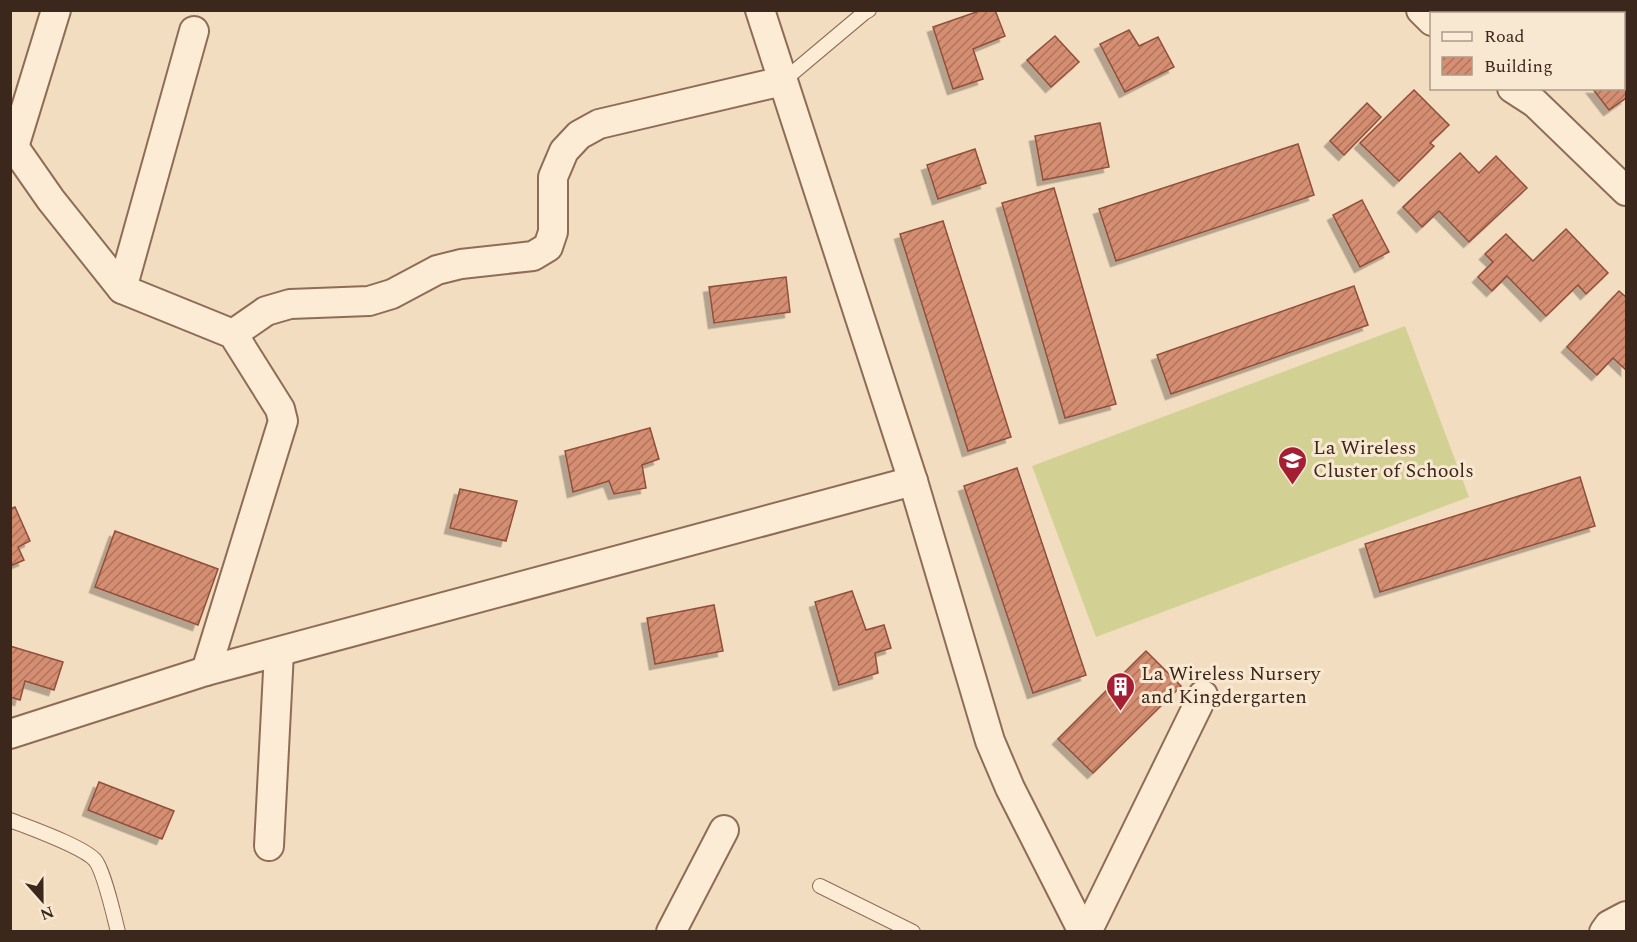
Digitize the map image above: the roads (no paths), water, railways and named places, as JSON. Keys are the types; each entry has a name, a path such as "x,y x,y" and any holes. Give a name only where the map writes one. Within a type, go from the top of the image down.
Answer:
{"street":[{"path":"56,10 12,146 51,200 122,289 233,334 280,409 283,421 206,671"},
{"path":"760,10 913,481 990,741 1010,788 1085,932"},
{"path":"122,289 194,31"},
{"path":"233,334 266,311 290,303 369,301 392,294 436,270 461,264 533,256 548,248 553,232 553,177 564,151 579,135 598,124 783,81"},
{"path":"1524,93 1626,191"},
{"path":"10,734 206,671 913,481"},
{"path":"269,846 279,652"},
{"path":"1085,932 1203,695"},
{"path":"671,932 724,830"},
{"path":"1604,932 1609,925 1626,916"}],"lane":[{"path":"783,81 869,10"},
{"path":"10,819 81,850 95,860 118,932"},
{"path":"820,886 913,932"}],"place":[{"name":"La Wireless Cluster of Schools","path":"1292,486"},
{"name":"La Wireless Nursery and Kingdergarten","path":"1120,712"}]}
